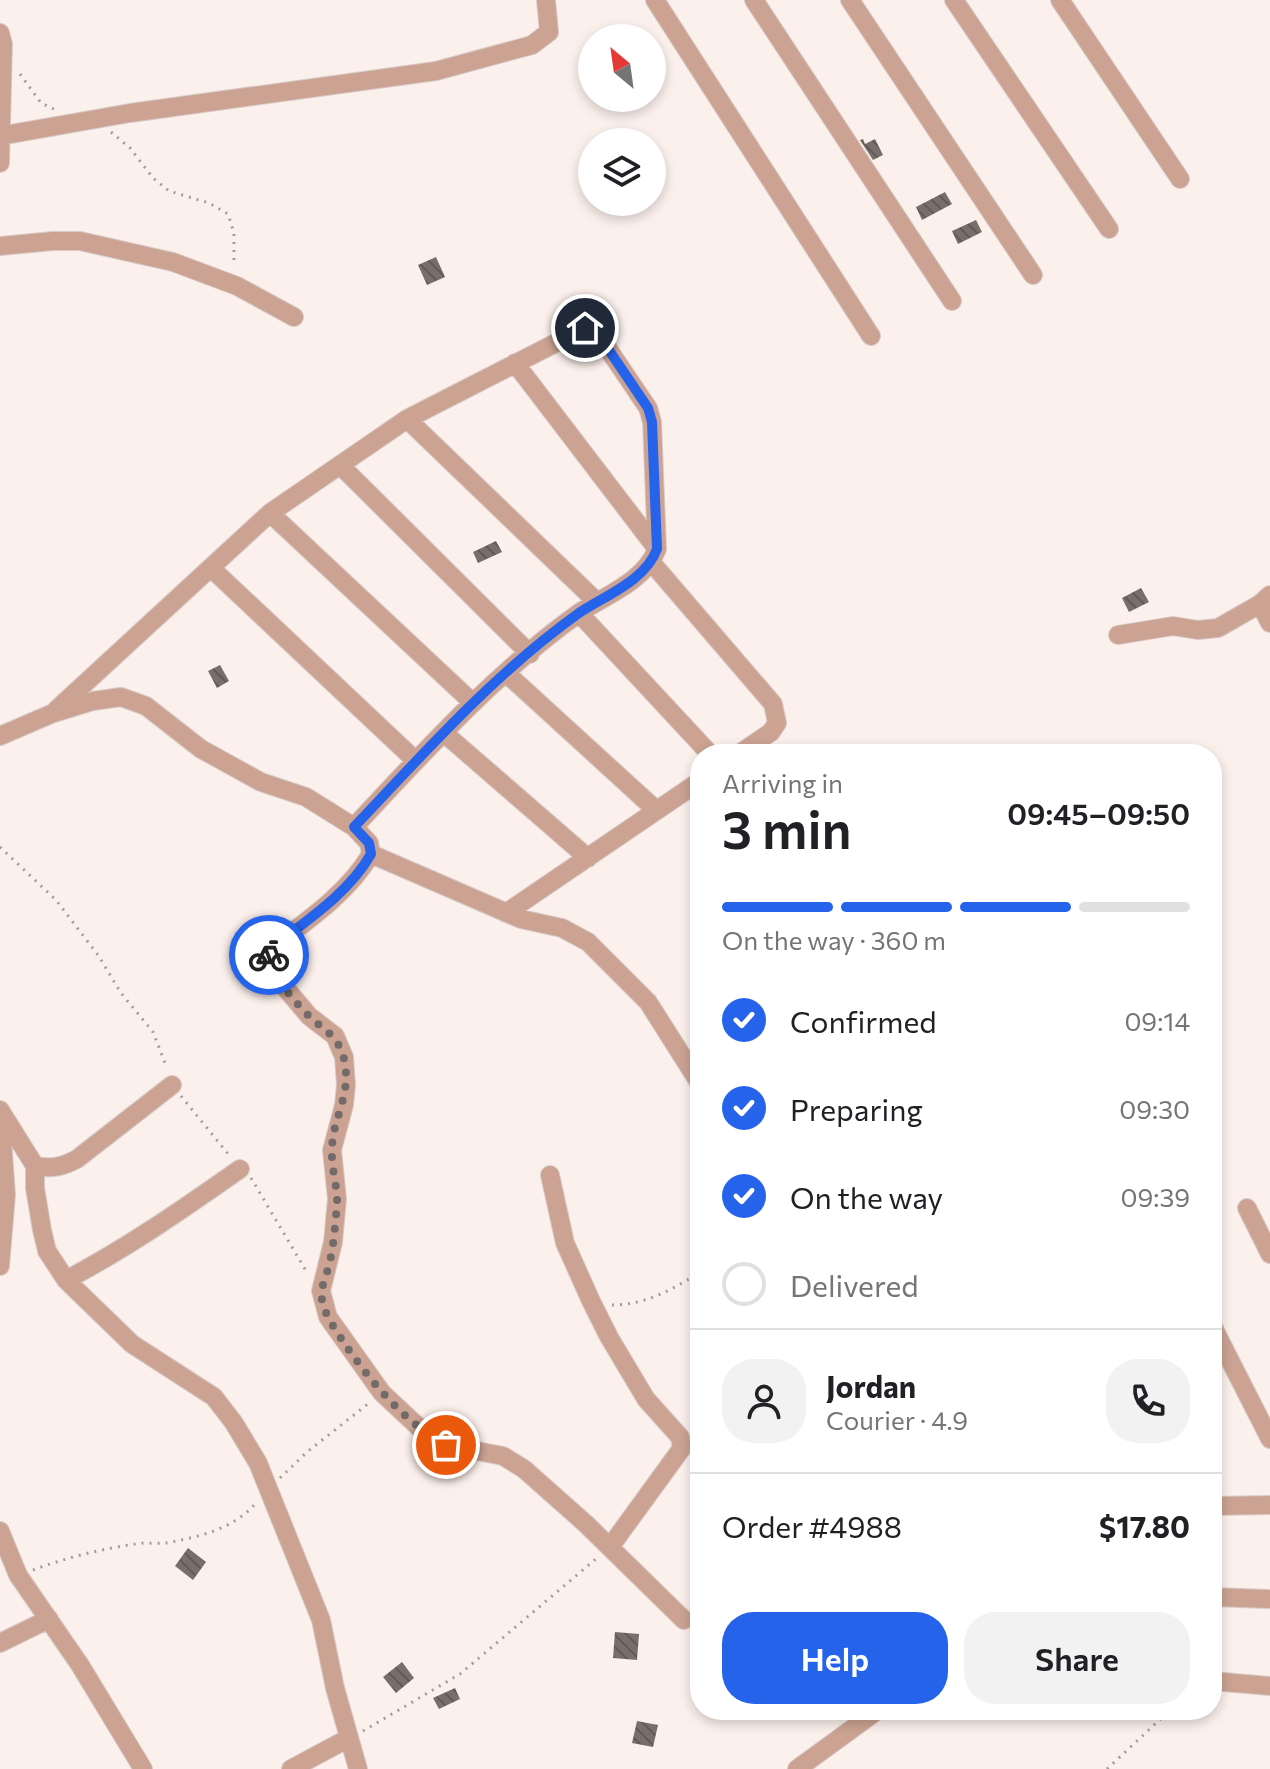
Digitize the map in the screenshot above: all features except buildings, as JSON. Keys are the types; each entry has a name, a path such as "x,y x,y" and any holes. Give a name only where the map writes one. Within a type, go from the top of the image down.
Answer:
{"street":[{"path":"0,136 436,71 532,45 543,39 549,32 546,0"},
{"path":"655,0 871,336"},
{"path":"754,0 952,301"},
{"path":"850,0 1033,275"},
{"path":"954,0 1109,229"},
{"path":"1060,0 1180,179"},
{"path":"0,163 2,39"},
{"path":"0,246 80,241 173,262 237,286 294,317"},
{"path":"51,714 270,513 407,419 585,328 596,331 648,408 652,422 654,556"},
{"path":"515,363 654,556 773,704 777,723 771,732 754,744"},
{"path":"407,419 597,602"},
{"path":"340,465 530,654"},
{"path":"270,513 473,703"},
{"path":"354,827 473,703 579,613 654,556"},
{"path":"211,568 416,761"},
{"path":"1118,635 1173,626 1198,630 1218,628 1265,600 1270,623"},
{"path":"579,613 701,744"},
{"path":"507,674 656,810"},
{"path":"0,736 51,714 93,701 121,697 146,706 201,749 261,782 306,797 354,827 369,843 371,854 364,866 336,895 271,948 269,955 283,985 309,1016 335,1036 344,1057 344,1105 332,1150 337,1199 335,1228 321,1291 328,1317 382,1393 425,1433 446,1445 503,1456 524,1469 684,1620"},
{"path":"444,733 588,858"},
{"path":"506,913 690,788"},
{"path":"371,854 506,913 562,928 588,942 648,1002 690,1067"},
{"path":"35,1166 63,1166 77,1159 172,1085"},
{"path":"0,1109 35,1166 35,1188 47,1251 66,1280 132,1344 214,1397 258,1463 321,1620 335,1688 358,1769"},
{"path":"0,1109 6,1195 0,1266"},
{"path":"66,1280 160,1226 240,1169"},
{"path":"550,1175 565,1243 591,1301 646,1399 680,1437 682,1448 610,1547"},
{"path":"1247,1208 1270,1254"},
{"path":"1222,1345 1270,1439"},
{"path":"1222,1504 1270,1505"},
{"path":"0,1531 18,1575 143,1769"},
{"path":"0,1585 18,1575"},
{"path":"1222,1597 1268,1599"},
{"path":"0,1643 49,1619"},
{"path":"1222,1682 1270,1686"},
{"path":"797,1769 864,1720"},
{"path":"291,1769 349,1738"}],"path":[{"path":"2,39 32,94 41,103 107,129 130,148 153,178 169,191 209,203 228,214 234,233 232,256 237,286"},
{"path":"0,847 56,900 98,955 121,993 153,1032 172,1085 240,1169 254,1181 296,1258 321,1291"},
{"path":"591,1301 604,1305 640,1302 657,1298 690,1278"},
{"path":"18,1575 54,1562 98,1552 137,1544 165,1543 221,1529 246,1514 307,1452 382,1393"},
{"path":"349,1738 460,1674 610,1547"},
{"path":"1107,1769 1159,1720"}],"way so far":[{"path":"269,955 283,985 309,1016 335,1036 344,1057 344,1105 332,1150 337,1199 329,1265 321,1291 322,1304 339,1335 382,1393 425,1433 446,1445"}],"route":[{"path":"269,955 271,948 311,918 364,866 371,854 369,843 354,827 416,761 473,703 530,654 579,613 652,563 657,549 652,422 648,408 596,331 585,328"}]}
